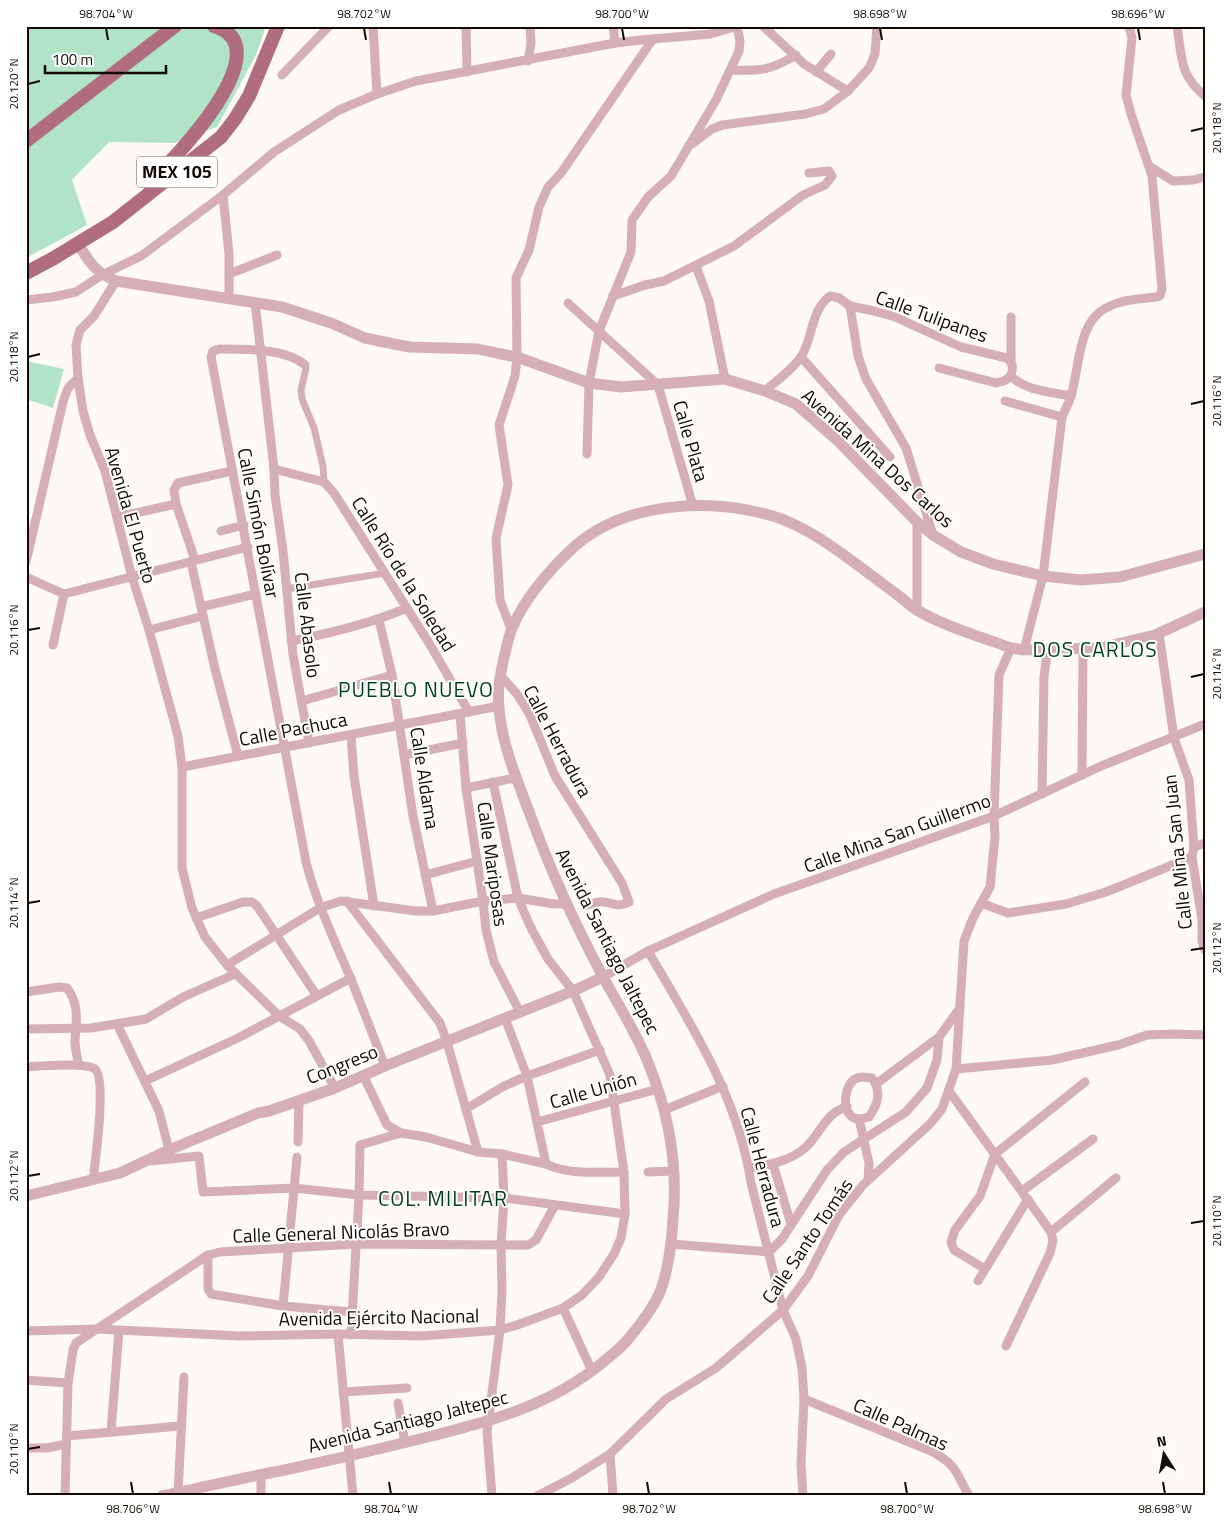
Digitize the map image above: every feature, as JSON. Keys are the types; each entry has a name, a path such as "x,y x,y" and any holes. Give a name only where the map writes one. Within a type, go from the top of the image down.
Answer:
{"main road":[{"path":"26,141 175,26"},
{"path":"113,222 127,201 164,170 218,103 236,66 237,52 235,42 229,33 214,26"},
{"name":"MEX 105","path":"26,273 113,222 221,137 236,118 249,96 278,26"}],"street":[{"path":"282,74 329,26"},
{"path":"373,26 377,94"},
{"path":"466,26 468,72"},
{"path":"528,61 531,43 530,26"},
{"path":"613,26 615,43"},
{"path":"26,300 76,292 102,275 141,256 223,195 274,152 339,110 377,94 416,81 615,43 711,34 737,26 740,41 738,51 716,100 671,176 648,197 632,220 631,252 599,332 589,383 587,454"},
{"path":"764,26 816,72 848,91"},
{"path":"686,149 712,129 722,126 805,114 824,109 848,91 869,68 875,54 877,26"},
{"path":"1024,650 1043,576 1062,417 1071,396 1086,331 1092,319 1099,311 1129,299 1160,296 1162,290 1152,176 1126,95 1132,38 1129,26"},
{"path":"1177,26 1184,73 1196,89 1205,96"},
{"path":"511,629 500,600 496,538 508,485 500,425 515,376 517,357 516,278 529,250 539,206 548,187 561,173 653,39"},
{"path":"816,72 831,54"},
{"path":"730,70 767,70 782,64 796,55"},
{"path":"1149,166 1173,181 1205,177"},
{"path":"613,296 645,285 664,281 734,246 803,195 825,185 832,176 829,171 809,173"},
{"path":"223,195 230,254 228,298"},
{"name":"Avenida Mina Dos Carlos","path":"78,244 90,265 102,275 116,281 282,307 365,338 410,347 478,349 517,357 589,383 621,387 725,379 765,390 796,404 837,440 917,522 933,535 961,552 993,564 1043,576 1080,580 1120,577 1205,554"},
{"path":"229,274 277,255"},
{"path":"696,266 709,301 725,379"},
{"name":"Avenida El Puerto","path":"116,281 94,316 80,330 76,346 78,378 85,419 105,471 132,577 149,630 178,736 182,767 182,868 192,908 204,937 227,965 279,1016 300,1029 309,1040 335,1088"},
{"name":"Calle Tulipanes","path":"801,357 808,343 812,324 825,300 830,296 839,298 850,306 895,317 961,347 1011,361"},
{"name":"Calle Abasolo","path":"255,302 291,641 309,743"},
{"path":"568,304 658,385"},
{"path":"850,306 858,356 880,405 906,448 933,535"},
{"path":"939,368 996,383 1004,381 1011,376 1013,367 1011,361 1011,317"},
{"name":"Calle Simón Bolívar","path":"260,349 219,349 213,351 211,356 244,525 283,748 311,884 351,978 385,1066"},
{"path":"260,349 299,360 305,365 306,368 300,390 324,466 324,482 274,469"},
{"path":"765,390 801,357 890,458"},
{"path":"1011,376 1017,382 1040,390 1071,396"},
{"path":"26,562 63,402 68,388 78,378"},
{"name":"Calle Plata","path":"658,385 693,506"},
{"path":"1005,401 1062,417"},
{"path":"232,471 178,483 174,490 176,504 193,561 215,669 238,756"},
{"name":"Calle Río de la Soledad","path":"324,482 334,493 407,608 465,713"},
{"path":"117,517 176,504"},
{"name":"Avenida Santiago Jaltepec","path":"162,1496 348,1457 513,1414 539,1403 578,1380 626,1343 644,1319 660,1292 671,1244 674,1207 673,1147 664,1110 658,1089 638,1040 566,904 515,778 505,743 498,706 500,675 511,629 529,597 548,572 583,540 604,526 634,516 669,508 693,506 743,510 773,516 821,539 917,610 1011,648 1024,650 1100,648 1159,634 1205,612"},
{"path":"917,522 917,610"},
{"path":"222,531 244,525"},
{"path":"26,577 64,594 248,547"},
{"path":"286,589 385,573"},
{"path":"53,645 64,594"},
{"path":"149,630 256,594"},
{"path":"291,641 338,632 379,620 407,608"},
{"name":"Calle Aldama","path":"379,620 392,675 413,816 433,911"},
{"name":"Calle Mina San Juan","path":"1159,634 1174,738 1189,780 1193,852 1204,919 1202,941 1205,950"},
{"name":"Calle Santo Tomás","path":"537,1496 570,1479 610,1454 666,1399 716,1368 784,1310 808,1276 839,1215 868,1180 930,1124 942,1109 956,1068 964,941 973,918 990,887 995,836 999,675 1011,648"},
{"path":"1042,794 1044,676 1048,648"},
{"path":"1082,776 1083,649"},
{"path":"302,700 392,675"},
{"name":"Calle Herradura","path":"500,675 517,694 530,715 555,776 622,883 629,902 622,906 614,906 604,902 586,905"},
{"name":"Calle Pachuca","path":"182,767 498,706"},
{"name":"Calle Mariposas","path":"465,713 463,743 466,788 486,930 494,962 520,1012"},
{"name":"Calle Mina San Guillermo","path":"603,977 648,951 774,894 994,816 1098,767 1205,724"},
{"path":"351,735 354,776 374,906"},
{"path":"404,755 463,743"},
{"path":"466,788 515,778"},
{"name":"Avenida Ejército Nacional","path":"26,1330 97,1329 240,1336 338,1334 422,1336 500,1330 563,1308 582,1295 599,1277 614,1254 621,1238 625,1214 624,1172 610,1075 573,991 548,959 531,928 518,898 493,782"},
{"path":"982,903 1008,913 1066,904 1106,892 1193,852 1205,843"},
{"path":"425,875 477,861"},
{"path":"227,965 320,908 346,901 374,906 433,911 483,901 518,898 566,904"},
{"path":"346,901 440,1023 478,1152"},
{"path":"196,918 243,902 252,902 257,906 317,996"},
{"name":"Calle Herradura","path":"648,951 711,1058 729,1101 749,1168 784,1310 796,1339 802,1368 804,1399 801,1464 803,1496"},
{"path":"26,1029 91,1028 146,1019 183,997 235,974"},
{"name":"Congreso","path":"26,1196 120,1173 169,1150 258,1113 335,1088 603,977"},
{"path":"145,1082 238,1038 351,978"},
{"path":"26,992 59,987 67,988 74,997 77,1027 75,1041 79,1065"},
{"path":"876,1084 939,1037 960,1007"},
{"path":"505,1018 527,1076 546,1164"},
{"path":"118,1024 159,1111 169,1150"},
{"path":"956,1068 1052,1060 1118,1045 1148,1035 1205,1035"},
{"path":"671,1244 769,1252 782,1239 827,1170 844,1152 906,1112 927,1088 937,1060 939,1037"},
{"path":"466,1109 504,1086 600,1050"},
{"path":"26,1067 79,1065 95,1069 98,1073 101,1084 93,1180"},
{"path":"363,1076 387,1125 401,1133 426,1137 478,1152 502,1154 552,1167 575,1171 624,1172"},
{"path":"863,1077 872,1078 876,1084 878,1100 874,1111 869,1117 859,1119 852,1117 847,1108 846,1093 849,1085 855,1079 863,1077"},
{"path":"985,1269 954,1250 951,1242 955,1230 980,1196 995,1154 1085,1082"},
{"path":"664,1110 723,1086"},
{"name":"Calle Unión","path":"537,1122 658,1089"},
{"path":"949,1091 1051,1232 1053,1241 1050,1253 1006,1346"},
{"path":"298,1142 299,1100"},
{"path":"749,1168 774,1164 797,1154 807,1146 824,1122 840,1109 847,1108"},
{"path":"859,1119 869,1163 868,1180"},
{"path":"351,1335 360,1145 401,1133"},
{"path":"978,1282 1025,1195 1093,1139"},
{"path":"492,1496 486,1432 500,1330 502,1290 501,1245 504,1198 502,1154"},
{"path":"145,1162 199,1156 203,1192 294,1188 359,1195 504,1198 625,1214"},
{"path":"283,1306 297,1157"},
{"path":"774,1164 791,1224"},
{"path":"648,1172 674,1171"},
{"path":"1051,1232 1116,1178"},
{"name":"Calle General Nicolás Bravo","path":"65,1496 68,1383 73,1350 76,1343 208,1255 220,1252 356,1244 528,1245 533,1243 555,1205"},
{"path":"208,1255 208,1289 210,1294 283,1306 353,1312"},
{"path":"563,1308 592,1370"},
{"path":"111,1432 119,1330"},
{"path":"338,1334 353,1496"},
{"path":"178,1492 184,1377"},
{"path":"26,1380 68,1383"},
{"path":"343,1392 408,1388"},
{"name":"Calle Palmas","path":"804,1399 931,1451 945,1459 954,1467 969,1496"},
{"path":"398,1403 405,1443"},
{"path":"26,1448 47,1448 66,1440 111,1432 180,1426"},
{"path":"610,1454 613,1496"},
{"path":"261,1474 262,1496"}],"green space":[{"path":"26,26 266,26 256,55 217,127 174,143 109,142 72,180 87,225 26,258"},
{"path":"26,361 64,369 53,408 26,399"}],"district":[{"name":"DOS CARLOS","path":"1095,650"},
{"name":"PUEBLO NUEVO","path":"416,690"},
{"name":"COL. MILITAR","path":"443,1199"}]}
